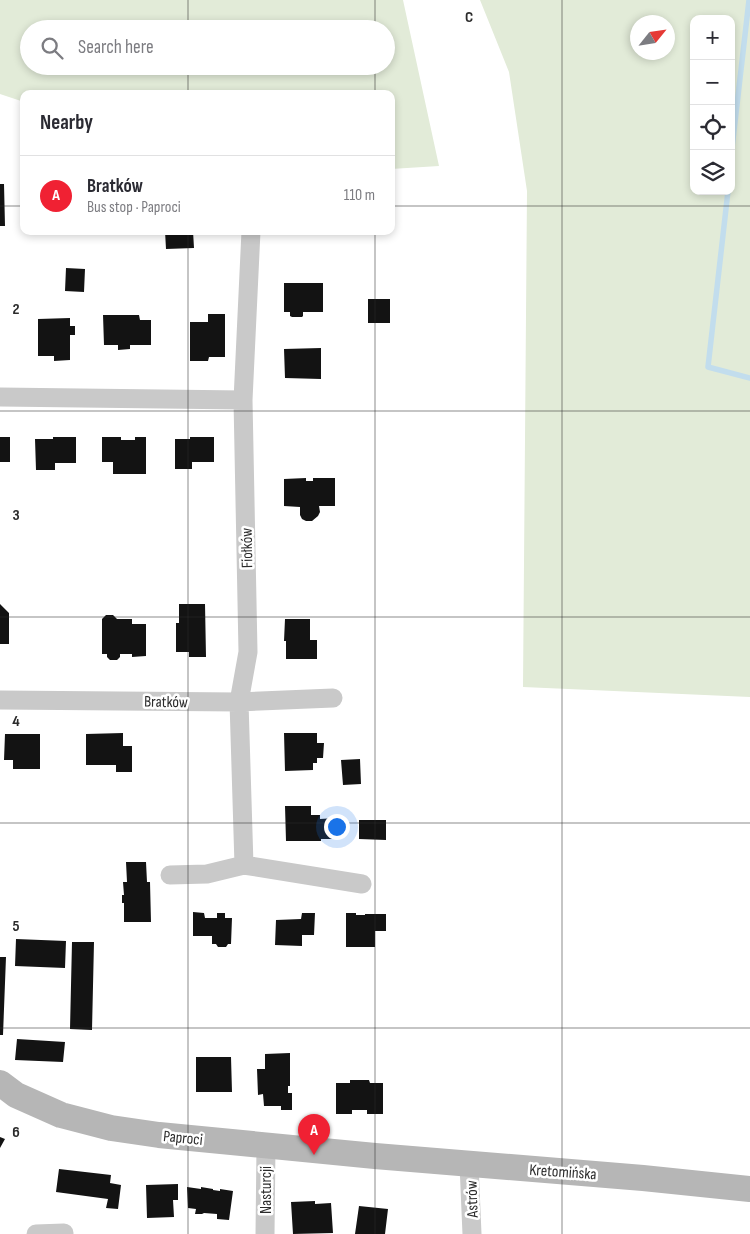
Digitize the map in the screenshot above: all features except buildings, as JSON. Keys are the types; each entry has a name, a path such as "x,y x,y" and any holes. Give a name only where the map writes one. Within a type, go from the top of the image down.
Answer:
{"street":[{"name":"Fiołków","path":"244,865 239,702 248,652 243,400 251,235"},
{"path":"0,397 243,400"},
{"name":"Bratków","path":"0,700 239,702 333,698"},
{"path":"170,875 207,874 244,865 362,884"},
{"name":"Paproci","path":"0,1083 16,1095 61,1115 112,1128 158,1135 375,1156"},
{"name":"Nasturcji","path":"265,1234 266,1146"},
{"name":"Kretomińska","path":"375,1156 643,1178 750,1189"},
{"name":"Astrów","path":"469,1164 472,1234"},
{"path":"36,1234 64,1233"}],"green space":[{"path":"0,0 403,0 439,166 395,169 395,90 20,90 20,101 0,94"},
{"path":"480,0 750,0 750,697 523,687 527,191 509,72"}],"waterway":[{"path":"732,150 749,0"},
{"path":"728,195 708,367 750,378"}],"place":[{"name":"Bratków","path":"314,1155"}]}
